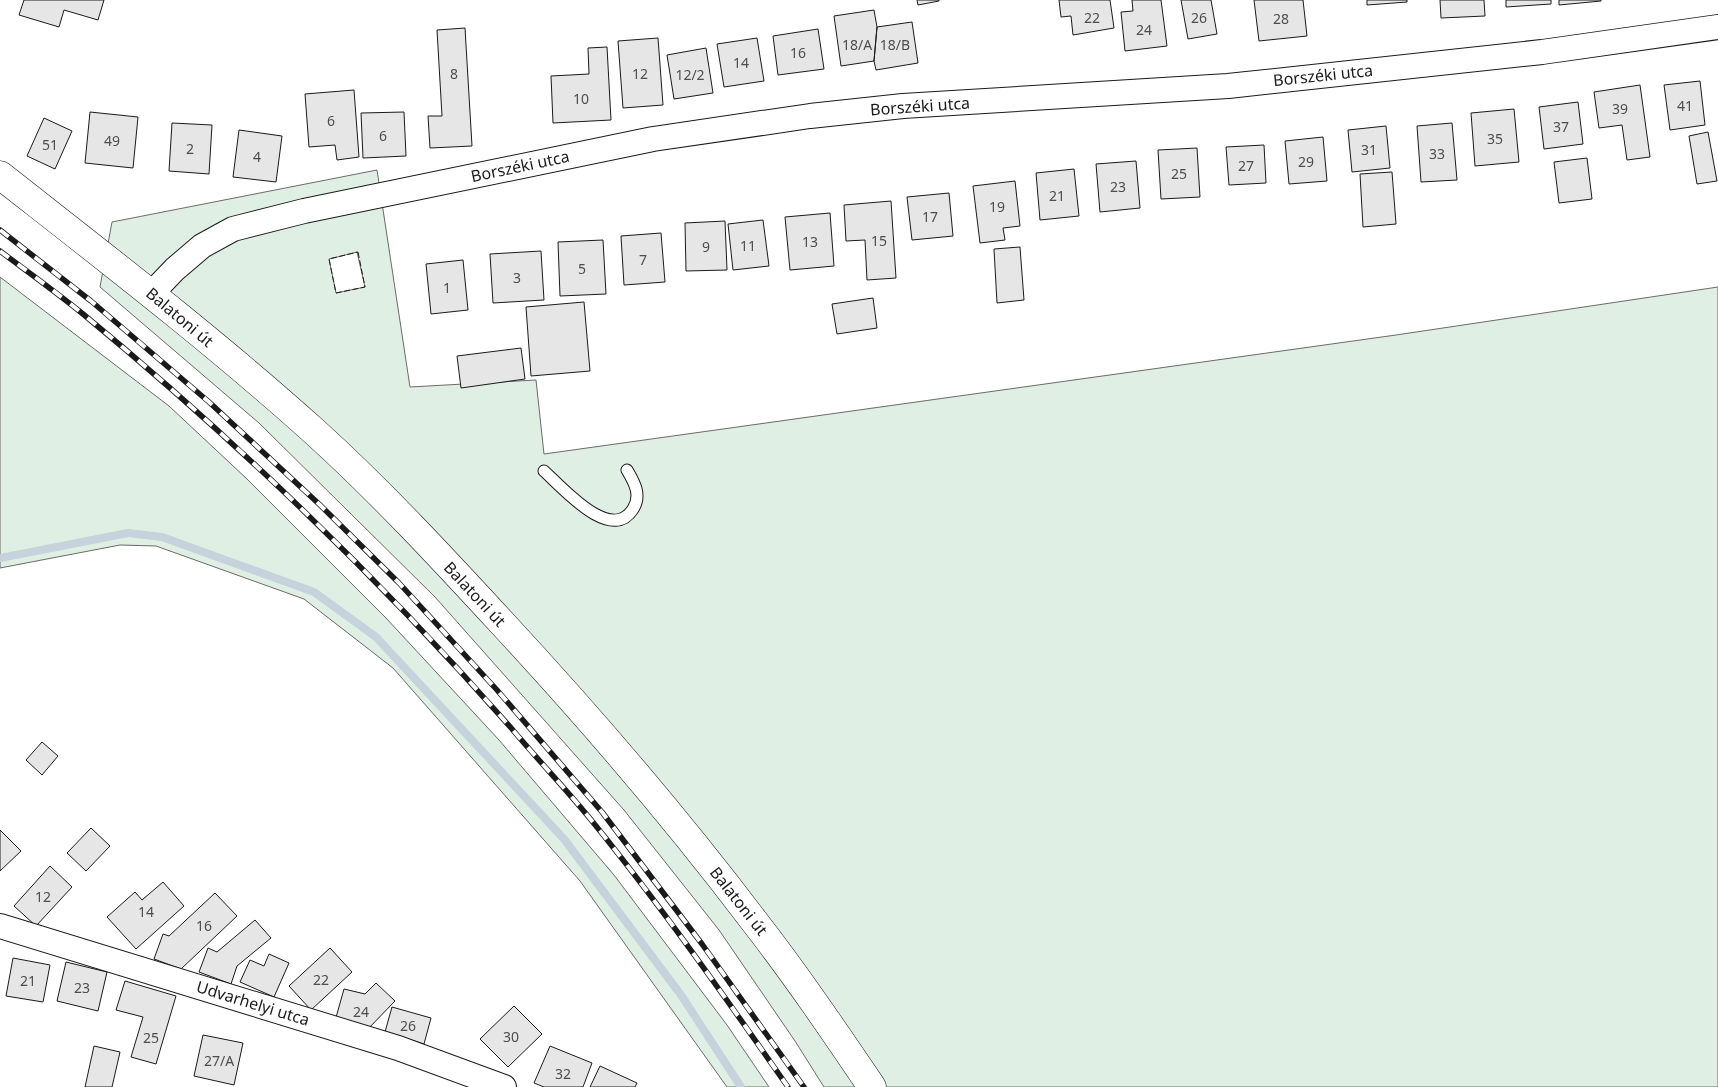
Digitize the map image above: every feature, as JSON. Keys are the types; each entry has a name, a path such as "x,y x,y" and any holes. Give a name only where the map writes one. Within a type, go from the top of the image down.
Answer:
{"main road":[{"name":"Balatoni út","path":"0,175 152,293 317,435 399,514 541,665 622,757 727,885 812,1000 872,1087"}],"street":[{"name":"Borszéki utca","path":"152,293 175,269 202,246 233,229 304,211 652,139 810,116 903,106 1248,84 1542,52 1718,27"},
{"name":"Udvarhelyi utca","path":"0,926 398,1048 504,1087"}],"lane":[{"path":"544,471 592,513 607,520 617,521 626,517 632,511 638,496 636,485 628,470"}],"green space":[{"path":"377,170 410,387 536,380 544,454 1396,335 1718,287 1718,1087 824,1087 719,930 624,810 435,597 259,423 100,287 112,222","holes":["357,252 365,287 336,293 329,259"]},
{"path":"0,277 169,406 247,479 386,618 499,740 614,875 727,1025 769,1087 727,1087 580,881 393,668 304,599 156,546 120,545 0,568"}],"building":[{"path":"24,0 104,0 98,20 64,10 59,27 19,15"},
{"path":"917,0 939,0 939,1 918,5"},
{"path":"1059,0 1110,0 1114,28 1073,35 1071,16 1061,17"},
{"path":"1132,0 1161,0 1167,46 1125,51 1121,12 1133,11"},
{"path":"1181,0 1211,0 1217,34 1188,39"},
{"path":"1254,0 1303,0 1307,36 1259,41"},
{"path":"1367,0 1407,0 1407,2 1367,5"},
{"path":"1440,0 1484,0 1485,16 1441,18"},
{"path":"1506,0 1551,0 1551,4 1506,7"},
{"path":"1559,0 1601,0 1601,1 1559,5"},
{"path":"874,10 877,27 874,61 841,66 834,16"},
{"path":"912,22 918,63 876,70 874,61 877,27"},
{"path":"465,28 472,146 430,148 428,116 442,116 437,30"},
{"path":"818,29 824,69 778,75 773,36"},
{"path":"658,38 663,105 623,108 618,41"},
{"path":"757,38 764,81 724,87 717,44"},
{"path":"607,47 611,120 553,123 551,76 589,74 588,48"},
{"path":"706,48 713,93 674,99 667,55"},
{"path":"1700,81 1705,125 1670,130 1664,85"},
{"path":"1640,85 1650,157 1627,160 1622,125 1599,128 1594,92"},
{"path":"354,90 359,157 337,160 335,145 309,147 305,94"},
{"path":"1578,102 1583,144 1544,149 1539,107"},
{"path":"1514,109 1519,162 1475,166 1471,113"},
{"path":"90,112 138,117 133,168 85,163"},
{"path":"404,112 406,156 363,158 361,113"},
{"path":"44,118 72,131 55,169 27,156"},
{"path":"172,123 212,125 209,174 169,171"},
{"path":"1452,123 1457,180 1421,182 1417,126"},
{"path":"1386,126 1390,168 1352,172 1348,130"},
{"path":"239,130 282,136 276,182 233,177"},
{"path":"1708,132 1717,181 1697,184 1689,136"},
{"path":"1323,137 1327,181 1289,184 1285,141"},
{"path":"1264,145 1266,183 1229,185 1226,147"},
{"path":"1197,148 1200,197 1161,199 1158,150"},
{"path":"1587,158 1592,199 1559,203 1554,162"},
{"path":"1136,161 1140,208 1100,212 1096,164"},
{"path":"1074,169 1079,216 1040,220 1036,173"},
{"path":"1392,172 1396,224 1363,227 1360,174"},
{"path":"1015,181 1020,226 1003,228 1005,240 980,243 973,186"},
{"path":"949,193 953,236 912,240 907,197"},
{"path":"891,201 896,278 867,280 865,240 846,241 844,205"},
{"path":"830,213 834,266 790,270 785,217"},
{"path":"763,220 769,266 733,270 728,224"},
{"path":"725,221 727,270 686,271 685,223"},
{"path":"661,233 665,282 624,285 621,236"},
{"path":"603,240 606,294 560,296 558,242"},
{"path":"1020,247 1024,300 997,303 994,249"},
{"path":"541,251 544,300 493,303 490,254"},
{"path":"463,260 468,310 431,314 426,264"},
{"path":"873,298 877,328 837,334 832,304"},
{"path":"584,302 590,371 531,376 526,307"},
{"path":"521,348 525,379 461,388 457,356"},
{"path":"42,742 58,756 42,775 26,760"},
{"path":"91,828 110,846 86,871 67,853"},
{"path":"0,830 21,851 0,871"},
{"path":"50,866 72,887 36,926 14,906"},
{"path":"163,882 184,906 136,949 107,917 135,892 142,900"},
{"path":"215,893 237,916 181,969 154,959 163,934 169,936"},
{"path":"255,920 271,938 237,966 231,984 199,972 208,948 217,952"},
{"path":"330,948 352,972 311,1010 289,986"},
{"path":"269,954 289,963 274,997 240,982 250,960 264,966"},
{"path":"13,958 50,965 43,1002 6,996"},
{"path":"66,962 107,972 98,1011 57,1001"},
{"path":"125,981 176,996 156,1064 131,1057 143,1017 116,1010"},
{"path":"376,983 395,1001 366,1031 335,1021 344,989 365,994"},
{"path":"514,1006 542,1034 508,1067 480,1039"},
{"path":"392,1007 431,1018 424,1044 385,1032"},
{"path":"203,1035 243,1043 234,1085 194,1076"},
{"path":"94,1046 120,1052 112,1087 85,1087"},
{"path":"550,1046 592,1063 583,1087 544,1087 534,1083"},
{"path":"600,1066 637,1083 635,1087 590,1087"}],"waterway":[{"path":"0,558 128,533 162,537 314,592 376,637 564,839 681,995 741,1087"}],"railway":[{"path":"0,230 91,301 209,402 319,504 399,583 497,690 602,812 702,944 804,1087"},
{"path":"0,251 83,314 252,462 359,565 462,673 572,797 618,853 668,919 788,1087"}],"fence":[{"path":"358,252 365,287 336,293 329,259 358,252"}]}
